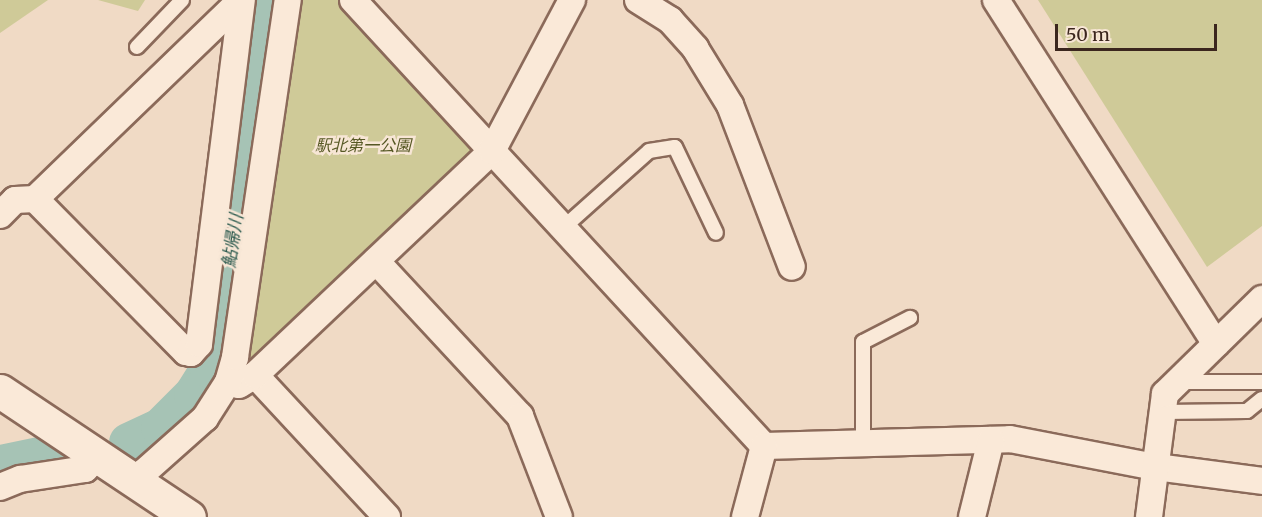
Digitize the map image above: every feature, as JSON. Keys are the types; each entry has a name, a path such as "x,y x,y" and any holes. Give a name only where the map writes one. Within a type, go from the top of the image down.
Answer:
{"street":[{"path":"0,215 15,200 35,199 241,0"},
{"path":"35,199 191,353 199,344 241,0"},
{"path":"137,483 144,472 206,418 228,382 235,357 288,0"},
{"path":"353,0 764,446 1010,439 1156,467 1262,481"},
{"path":"228,382 239,384 255,375 492,151 572,0"},
{"path":"638,0 670,20 695,48 730,105 792,267"},
{"path":"996,0 1216,344"},
{"path":"376,261 520,416 559,517"},
{"path":"1149,517 1166,394 1262,299"},
{"path":"255,375 387,517"},
{"path":"0,391 189,517"},
{"path":"972,517 991,440"},
{"path":"745,517 764,446"},
{"path":"0,487 20,478 85,469 98,457"}],"lane":[{"path":"137,47 182,0"},
{"path":"563,228 649,152 675,147 716,233"},
{"path":"863,444 863,342 910,318"},
{"path":"1177,382 1262,382"},
{"path":"1163,412 1247,411 1262,399"}],"green space":[{"path":"0,0 48,0 0,33"},
{"path":"98,0 145,0 138,11"},
{"name":"駅北第一公園","path":"298,0 344,0 477,144 475,153 245,367"},
{"path":"1038,0 1262,0 1262,226 1207,267"}],"waterway":[{"name":"鮎帰川","path":"128,442 160,427 193,394 209,368 218,344 270,0"},
{"name":"鮎帰川","path":"0,464 48,454"}]}
